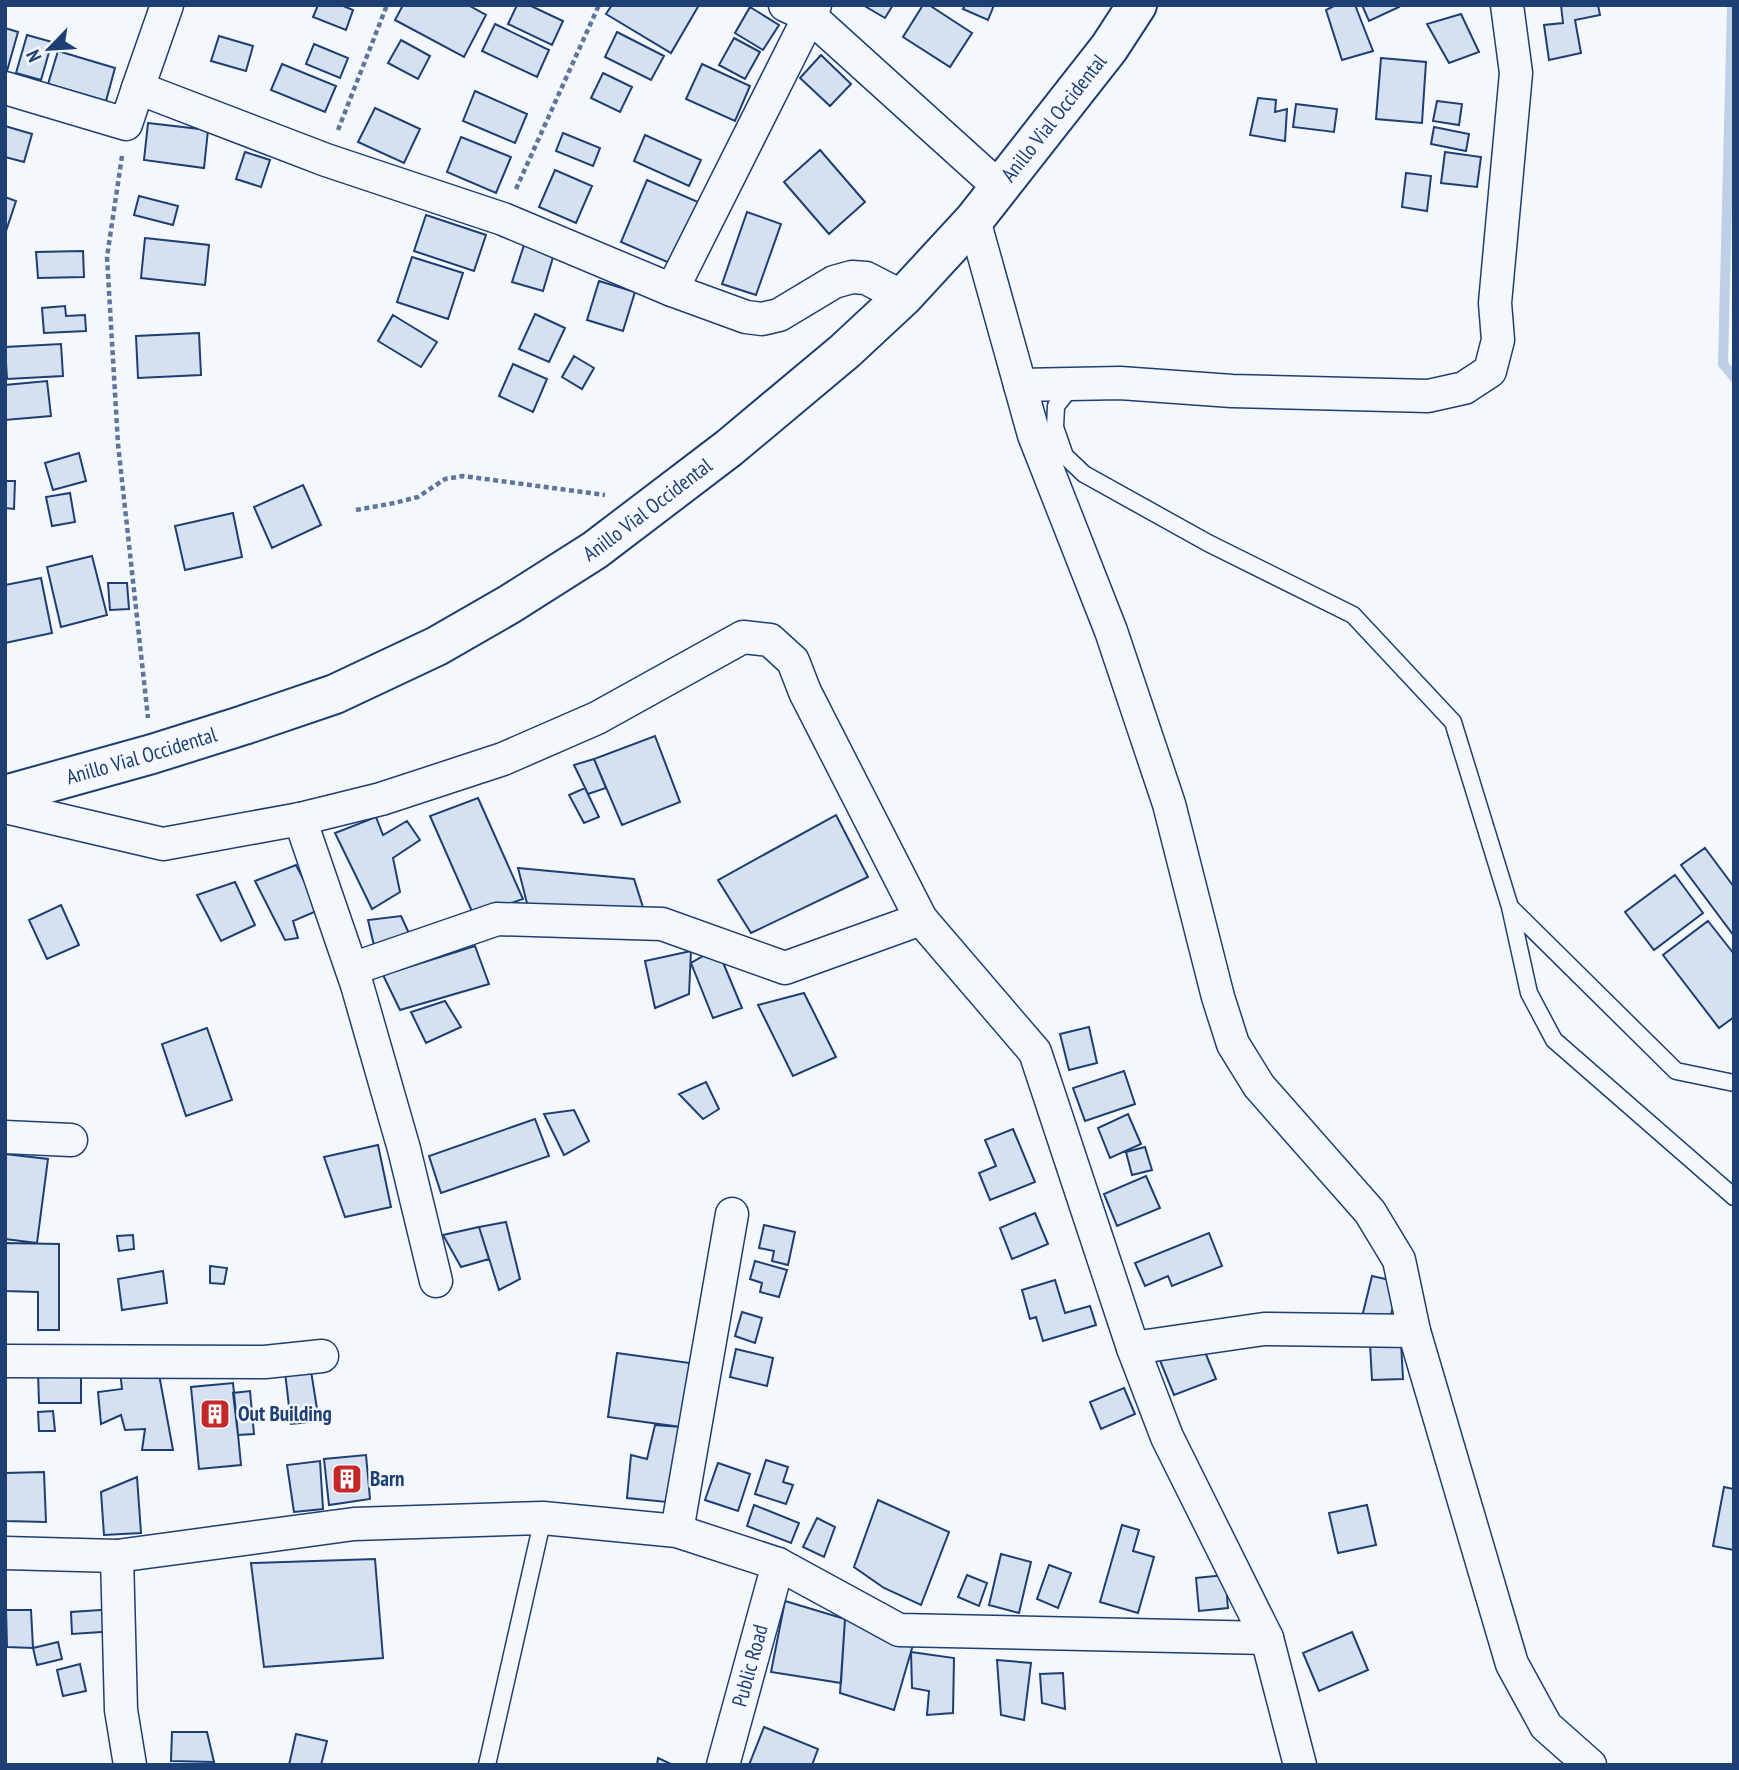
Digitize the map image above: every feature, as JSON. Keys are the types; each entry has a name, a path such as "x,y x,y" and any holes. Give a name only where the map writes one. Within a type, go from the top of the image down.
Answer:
{"highway":[{"name":"Anillo Vial Occidental","path":"5,795 152,754 334,694 437,646 595,550 729,448 845,351 902,297 974,220 1109,48 1137,5"}],"street":[{"path":"5,88 126,124 167,5"},
{"path":"1020,384 1120,383 1232,391 1428,396 1464,388 1490,372 1498,340 1495,303 1516,73 1507,5"},
{"path":"672,290 804,9 999,187"},
{"path":"138,88 326,160 503,219 672,290 746,317 762,319 779,314 835,282 852,277 866,278 902,297"},
{"path":"974,220 1034,435 1111,631 1169,804 1218,997 1233,1044 1259,1086 1370,1212 1399,1260 1414,1331 1512,1664 1546,1726 1590,1765"},
{"path":"5,807 163,844 300,818 381,799 503,759 597,718 743,637 770,640 793,661 805,692 921,919 1035,1052 1133,1348 1167,1437 1267,1638 1300,1765"},
{"path":"300,818 352,969 404,1149 436,1281"},
{"path":"352,969 497,919 662,924 785,968 921,919"},
{"path":"5,1136 71,1140"},
{"path":"677,1531 732,1214"},
{"path":"1133,1348 1264,1329 1414,1331"},
{"path":"5,1362 265,1362 322,1356"},
{"path":"5,1553 117,1556 354,1524 543,1518 677,1531 778,1564 899,1630 1267,1638"},
{"path":"117,1556 121,1710 130,1765"},
{"name":"Public Road","path":"723,1765 778,1564"}],"lane":[{"path":"1087,383 1068,391 1056,406 1055,427 1065,456 1084,474 1208,543 1353,615 1453,722 1510,907 1529,993 1554,1040 1734,1197"},
{"path":"1510,907 1676,1071 1734,1083"},
{"path":"487,1765 543,1518"}],"path":[{"path":"326,160 387,5"},
{"path":"503,219 599,5"},
{"path":"126,124 107,257 118,444 152,754"},
{"path":"356,510 418,497 445,479 463,476 658,503"}],"building":[{"path":"318,5 341,5 353,10 346,30 313,17"},
{"path":"403,5 468,5 486,15 464,57 395,20"},
{"path":"517,5 529,5 563,21 552,45 508,24"},
{"path":"612,5 699,5 671,53 606,14"},
{"path":"863,5 893,5 885,18"},
{"path":"923,5 929,5 972,33 950,67 903,37"},
{"path":"965,5 994,5 988,20 963,9"},
{"path":"1336,5 1355,5 1373,51 1342,60 1326,10"},
{"path":"1362,5 1398,5 1399,7 1369,21"},
{"path":"1561,5 1598,5 1600,15 1575,20 1581,53 1549,60 1544,25 1563,23"},
{"path":"750,7 779,25 763,50 735,33"},
{"path":"1461,14 1479,52 1449,63 1427,24"},
{"path":"495,24 549,50 537,77 482,51"},
{"path":"5,28 18,32 7,71 5,71"},
{"path":"617,32 664,56 651,80 605,57"},
{"path":"27,35 52,42 41,80 16,73"},
{"path":"219,36 253,46 246,71 211,61"},
{"path":"734,38 760,52 745,79 719,65"},
{"path":"401,40 430,56 418,79 388,63"},
{"path":"314,44 348,58 340,78 306,64"},
{"path":"58,51 115,68 106,101 48,84"},
{"path":"821,55 851,84 830,106 800,78"},
{"path":"1381,58 1426,62 1422,123 1376,119"},
{"path":"282,64 336,86 325,112 271,90"},
{"path":"702,64 750,86 735,121 686,99"},
{"path":"603,73 632,87 620,112 591,98"},
{"path":"475,91 527,114 515,143 463,121"},
{"path":"1258,98 1276,100 1275,112 1287,109 1285,141 1250,135"},
{"path":"1437,101 1462,104 1459,125 1433,121"},
{"path":"1296,104 1337,109 1334,132 1293,127"},
{"path":"375,108 420,129 404,163 358,142"},
{"path":"148,123 208,130 204,168 144,160"},
{"path":"5,126 32,134 24,162 5,157"},
{"path":"1434,127 1469,134 1466,151 1431,144"},
{"path":"563,133 600,148 593,166 556,151"},
{"path":"645,135 701,160 689,186 634,161"},
{"path":"461,137 511,157 496,193 447,172"},
{"path":"820,150 865,202 829,234 784,182"},
{"path":"245,152 270,160 261,187 236,179"},
{"path":"1445,152 1481,157 1477,187 1441,183"},
{"path":"555,170 592,186 576,223 539,207"},
{"path":"1406,173 1431,176 1427,211 1402,207"},
{"path":"647,180 698,202 672,264 621,242"},
{"path":"139,196 178,206 173,225 134,215"},
{"path":"5,197 16,201 5,234"},
{"path":"747,212 781,224 756,295 722,284"},
{"path":"426,215 486,235 474,271 414,251"},
{"path":"145,238 209,245 205,285 141,278"},
{"path":"524,245 554,254 543,291 512,282"},
{"path":"83,251 84,277 38,278 36,252"},
{"path":"412,257 463,273 448,319 397,302"},
{"path":"599,281 635,292 623,331 587,320"},
{"path":"65,306 66,316 85,315 86,331 44,333 42,308"},
{"path":"535,314 565,328 549,362 519,349"},
{"path":"393,315 437,342 421,367 378,341"},
{"path":"199,333 201,375 138,378 136,336"},
{"path":"61,344 63,376 7,379 5,347"},
{"path":"574,356 594,368 582,389 562,377"},
{"path":"513,364 547,379 533,412 499,396"},
{"path":"47,381 51,416 5,420 5,385"},
{"path":"79,453 86,481 53,490 45,463"},
{"path":"5,481 15,481 14,509 5,508"},
{"path":"303,485 321,525 272,548 254,507"},
{"path":"70,493 75,522 52,526 46,497"},
{"path":"233,513 242,557 185,570 175,526"},
{"path":"92,556 107,615 61,627 47,567"},
{"path":"41,578 52,633 5,643 5,585"},
{"path":"108,583 127,583 129,609 110,610"},
{"path":"655,736 680,802 622,825 594,759"},
{"path":"594,759 606,788 588,794 574,765"},
{"path":"585,788 599,817 584,823 569,795"},
{"path":"478,798 523,899 474,916 430,816"},
{"path":"836,815 868,877 751,933 718,880"},
{"path":"376,817 383,835 407,821 420,840 393,858 400,892 372,909 335,833"},
{"path":"1705,848 1734,887 1734,936 1681,865"},
{"path":"296,865 319,910 293,921 298,938 285,940 255,881"},
{"path":"518,868 634,879 647,920 530,915"},
{"path":"1675,875 1703,913 1654,950 1625,912"},
{"path":"235,882 255,925 221,941 197,895"},
{"path":"61,905 79,945 47,959 29,920"},
{"path":"401,916 413,942 376,954 368,920"},
{"path":"1708,921 1734,954 1734,1017 1719,1028 1663,955"},
{"path":"475,946 489,984 400,1010 383,975"},
{"path":"717,948 742,1008 713,1018 691,963"},
{"path":"691,951 689,994 655,1008 645,961"},
{"path":"804,993 836,1057 793,1076 758,1005"},
{"path":"445,1001 461,1027 426,1043 411,1012"},
{"path":"1089,1027 1097,1063 1069,1070 1060,1034"},
{"path":"207,1028 232,1100 186,1116 162,1044"},
{"path":"1124,1071 1135,1104 1085,1121 1073,1088"},
{"path":"706,1082 719,1109 703,1119 679,1094"},
{"path":"574,1110 589,1141 564,1155 544,1114"},
{"path":"1128,1114 1141,1144 1110,1158 1098,1128"},
{"path":"535,1119 549,1156 441,1193 429,1156"},
{"path":"1013,1129 1035,1182 990,1200 979,1173 996,1166 985,1140"},
{"path":"378,1145 391,1207 345,1217 324,1157"},
{"path":"1145,1147 1152,1170 1132,1175 1126,1152"},
{"path":"5,1154 48,1159 37,1243 5,1239"},
{"path":"1146,1176 1160,1208 1117,1226 1104,1194"},
{"path":"1035,1213 1048,1244 1012,1259 1000,1228"},
{"path":"506,1222 520,1279 499,1290 479,1227"},
{"path":"764,1225 795,1232 788,1265 772,1261 774,1251 759,1248"},
{"path":"479,1227 489,1259 461,1267 443,1235"},
{"path":"1209,1233 1222,1266 1172,1286 1168,1276 1145,1286 1135,1263"},
{"path":"133,1235 134,1249 119,1251 117,1236"},
{"path":"5,1243 59,1244 59,1330 38,1330 38,1292 5,1291"},
{"path":"755,1261 787,1270 779,1297 760,1292 762,1283 750,1279"},
{"path":"210,1266 227,1268 224,1284 210,1283"},
{"path":"163,1271 167,1303 122,1310 118,1279"},
{"path":"1372,1276 1399,1282 1389,1323 1362,1317"},
{"path":"1055,1280 1065,1313 1090,1306 1096,1325 1043,1341 1036,1317 1030,1319 1022,1290"},
{"path":"742,1312 762,1318 755,1343 735,1336"},
{"path":"1201,1342 1216,1379 1174,1395 1159,1358"},
{"path":"1401,1342 1403,1379 1372,1380 1370,1344"},
{"path":"736,1349 773,1358 767,1386 730,1377"},
{"path":"617,1353 690,1363 681,1427 608,1417"},
{"path":"284,1363 311,1371 319,1421 291,1424"},
{"path":"158,1369 173,1450 142,1450 145,1429 125,1430 121,1415 101,1424 98,1392 122,1389 120,1371"},
{"path":"38,1373 81,1373 81,1403 39,1403"},
{"name":"Out Building","path":"233,1383 241,1465 199,1469 191,1387"},
{"path":"1124,1388 1135,1414 1101,1429 1090,1402"},
{"name":"Out Building","path":"250,1391 254,1434 238,1435 233,1393"},
{"path":"53,1411 55,1431 39,1431 38,1412"},
{"path":"655,1425 681,1427 667,1502 627,1498 631,1455 647,1459"},
{"name":"Barn","path":"366,1455 370,1499 329,1505 324,1459"},
{"path":"766,1460 788,1467 783,1482 793,1485 786,1504 755,1494"},
{"name":"Barn","path":"320,1461 323,1509 294,1512 287,1465"},
{"path":"718,1463 750,1474 738,1511 705,1500"},
{"path":"44,1472 46,1522 5,1521 5,1473"},
{"path":"137,1477 141,1533 104,1535 101,1492"},
{"path":"1724,1487 1734,1489 1734,1550 1713,1546"},
{"path":"878,1500 949,1532 921,1605 884,1588 854,1567"},
{"path":"754,1505 799,1523 791,1543 747,1526"},
{"path":"1367,1505 1376,1545 1338,1553 1329,1513"},
{"path":"817,1518 835,1527 824,1557 803,1547"},
{"path":"1122,1525 1139,1530 1133,1551 1154,1557 1138,1613 1100,1602"},
{"path":"1001,1554 1031,1562 1019,1613 989,1605"},
{"path":"375,1559 383,1658 264,1667 251,1563"},
{"path":"1049,1565 1071,1573 1058,1608 1037,1599"},
{"path":"967,1575 987,1583 979,1606 958,1597"},
{"path":"1225,1575 1228,1608 1199,1611 1196,1578"},
{"path":"785,1601 845,1619 841,1683 771,1672"},
{"path":"115,1609 116,1631 72,1634 71,1612"},
{"path":"6,1610 31,1610 33,1648 7,1647"},
{"path":"845,1619 915,1638 894,1710 840,1693"},
{"path":"1352,1632 1368,1670 1319,1691 1303,1653"},
{"path":"58,1642 62,1659 37,1665 33,1648"},
{"path":"911,1652 954,1658 953,1713 927,1715 929,1691 912,1688"},
{"path":"997,1660 1031,1663 1024,1720 1001,1715"},
{"path":"80,1664 86,1691 63,1696 57,1670"},
{"path":"1063,1673 1065,1709 1042,1703 1040,1674"},
{"path":"764,1727 818,1749 812,1765 749,1765"},
{"path":"172,1732 207,1732 214,1762 171,1761"},
{"path":"296,1734 327,1741 321,1765 289,1765"},
{"path":"658,1758 673,1765 657,1765"}],"waterway":[{"path":"1734,7 1723,364 1734,377"}],"place":[{"name":"Out Building","path":"215,1414"},
{"name":"Barn","path":"347,1479"}]}
